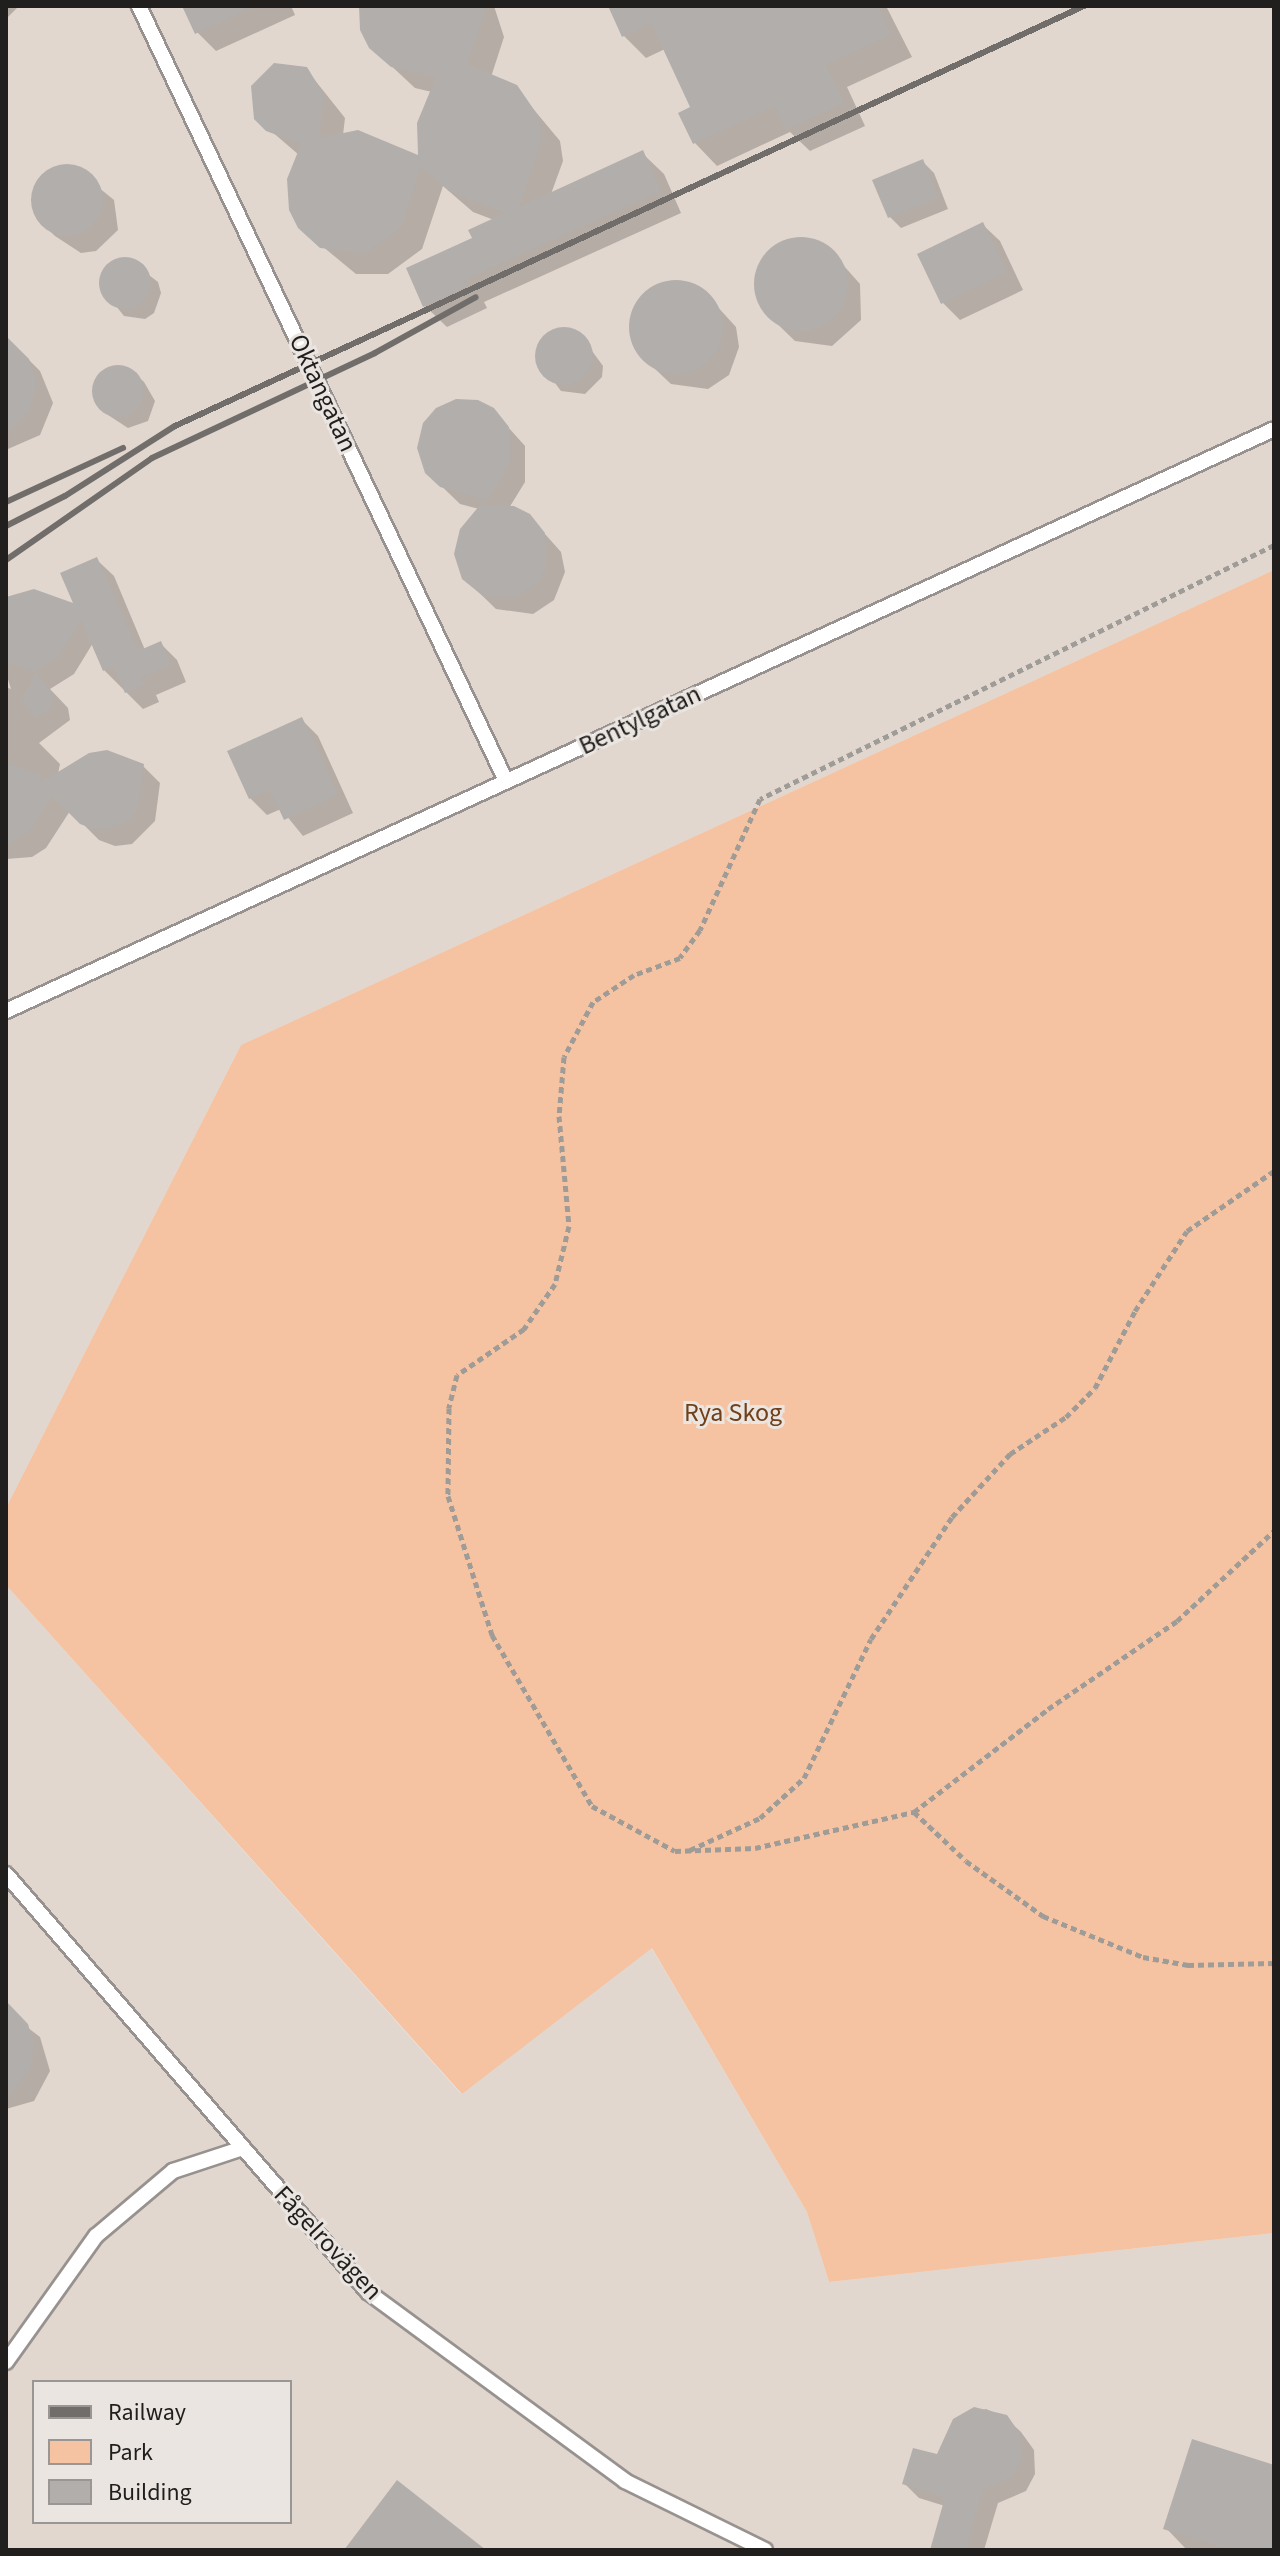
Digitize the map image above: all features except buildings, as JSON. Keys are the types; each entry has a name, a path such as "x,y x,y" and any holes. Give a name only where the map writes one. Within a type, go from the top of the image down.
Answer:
{"lane":[{"name":"Oktangatan","path":"139,6 506,781"},
{"name":"Bentylgatan","path":"6,1011 1274,429"},
{"name":"Fågelrovägen","path":"6,1874 368,2292 625,2481 765,2550"},
{"path":"6,2362 96,2236 173,2171 243,2148"}],"path":[{"path":"1274,545 760,799 700,930 680,958 634,975 593,1002 564,1057 559,1116 569,1226 555,1284 524,1329 457,1375 449,1408 448,1496 492,1635 592,1806 675,1851 755,1848 914,1812 1048,1709 1177,1621 1274,1531"},
{"path":"688,1851 760,1818 804,1778 871,1639 952,1517 1010,1454 1066,1417 1095,1388 1135,1311 1187,1231 1274,1171"},
{"path":"914,1812 966,1861 1043,1916 1143,1957 1188,1965 1274,1963"}],"shaded area":[{"path":"6,6 1274,6 1274,570 241,1045 6,1508"},
{"path":"6,1585 461,2094 651,1947 807,2212 829,2282 1274,2233 1274,2550 6,2550"}],"green space":[{"name":"Rya Skog","path":"1274,570 1274,2233 829,2282 807,2212 652,1948 462,2094 6,1585 6,1508 241,1045"}],"railway":[{"path":"6,526 65,496 175,426 1084,6"},
{"path":"6,560 152,458 375,353 476,297"},
{"path":"6,502 123,448"}]}
